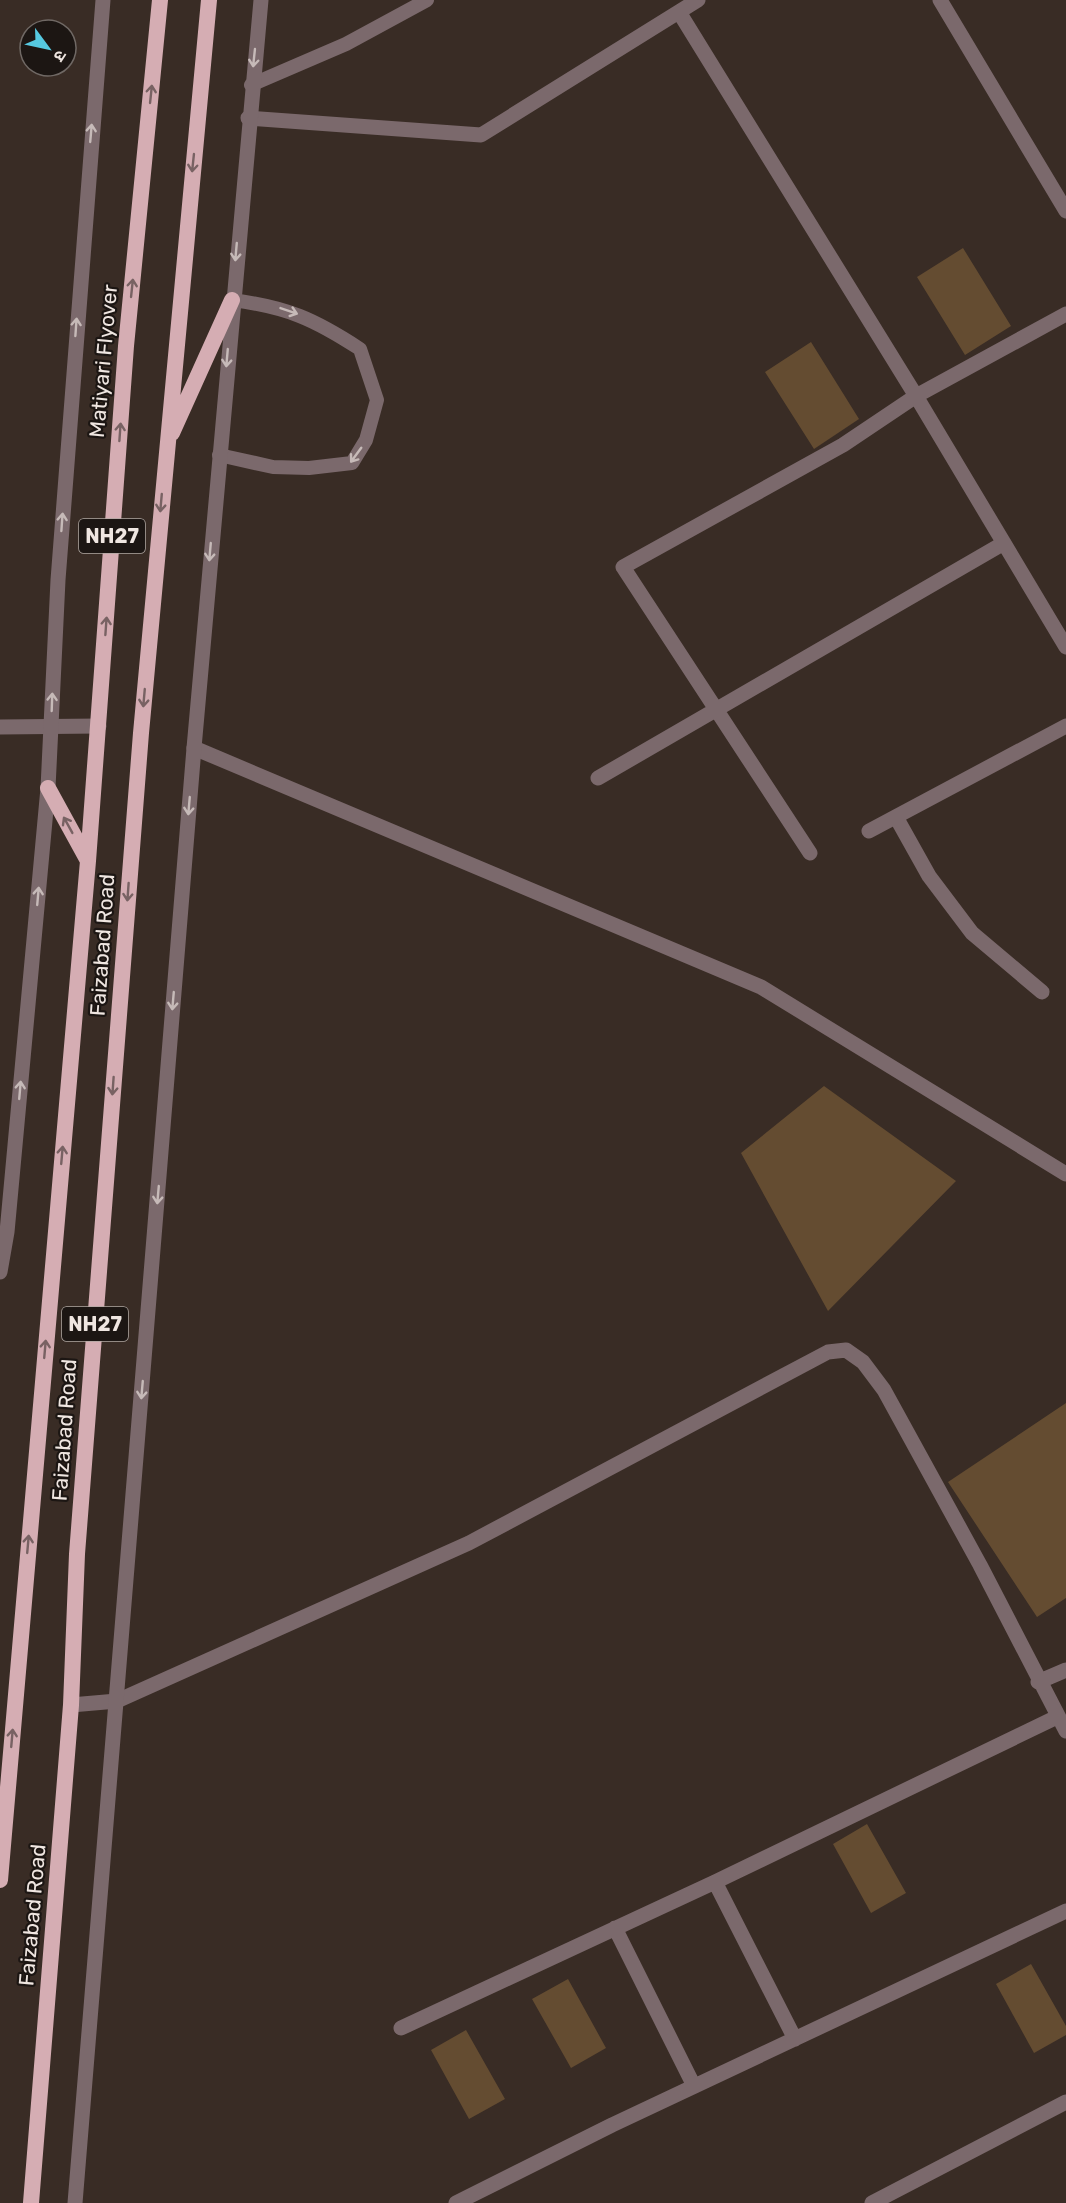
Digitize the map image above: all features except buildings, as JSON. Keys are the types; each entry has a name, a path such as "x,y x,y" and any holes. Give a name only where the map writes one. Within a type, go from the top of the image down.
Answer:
{"highway":[{"name":"Matiyari Flyover","path":"99,726 126,346 160,0"},
{"name":"NH27","path":"166,445 209,0"},
{"path":"166,445 232,300"},
{"name":"Faizabad Road","path":"31,2203 71,1705 84,1471 141,733 166,445"},
{"name":"Faizabad Road","path":"0,1880 99,726"},
{"path":"48,788 88,861"}],"street":[{"path":"0,1272 48,788 59,557 103,0"},
{"path":"75,2203 194,748 248,118 261,0"},
{"path":"248,118 481,135 698,0"},
{"path":"940,0 1066,212"},
{"path":"679,12 916,396 1066,647"},
{"path":"810,853 623,567 843,445 916,396 1066,314"},
{"path":"598,778 715,708 1004,543"},
{"path":"0,727 99,726"},
{"path":"868,831 1066,726"},
{"path":"194,748 761,987 1066,1174"},
{"path":"896,817 929,876 972,933 1042,992"},
{"path":"71,1705 117,1701 469,1543 828,1352 846,1350 863,1362 884,1390 980,1565 1038,1682 1066,1731"},
{"path":"1038,1682 1066,1670"},
{"path":"401,2028 715,1882 1057,1717"},
{"path":"715,1882 795,2039"},
{"path":"456,2203 694,2086 1066,1911"},
{"path":"615,1928 694,2086"},
{"path":"872,2203 1066,2102"}],"lane":[{"path":"251,85 346,44 427,0"},
{"path":"219,455 273,467 309,468 351,463 366,440 377,400 360,349 309,317 271,305 232,300"}]}
